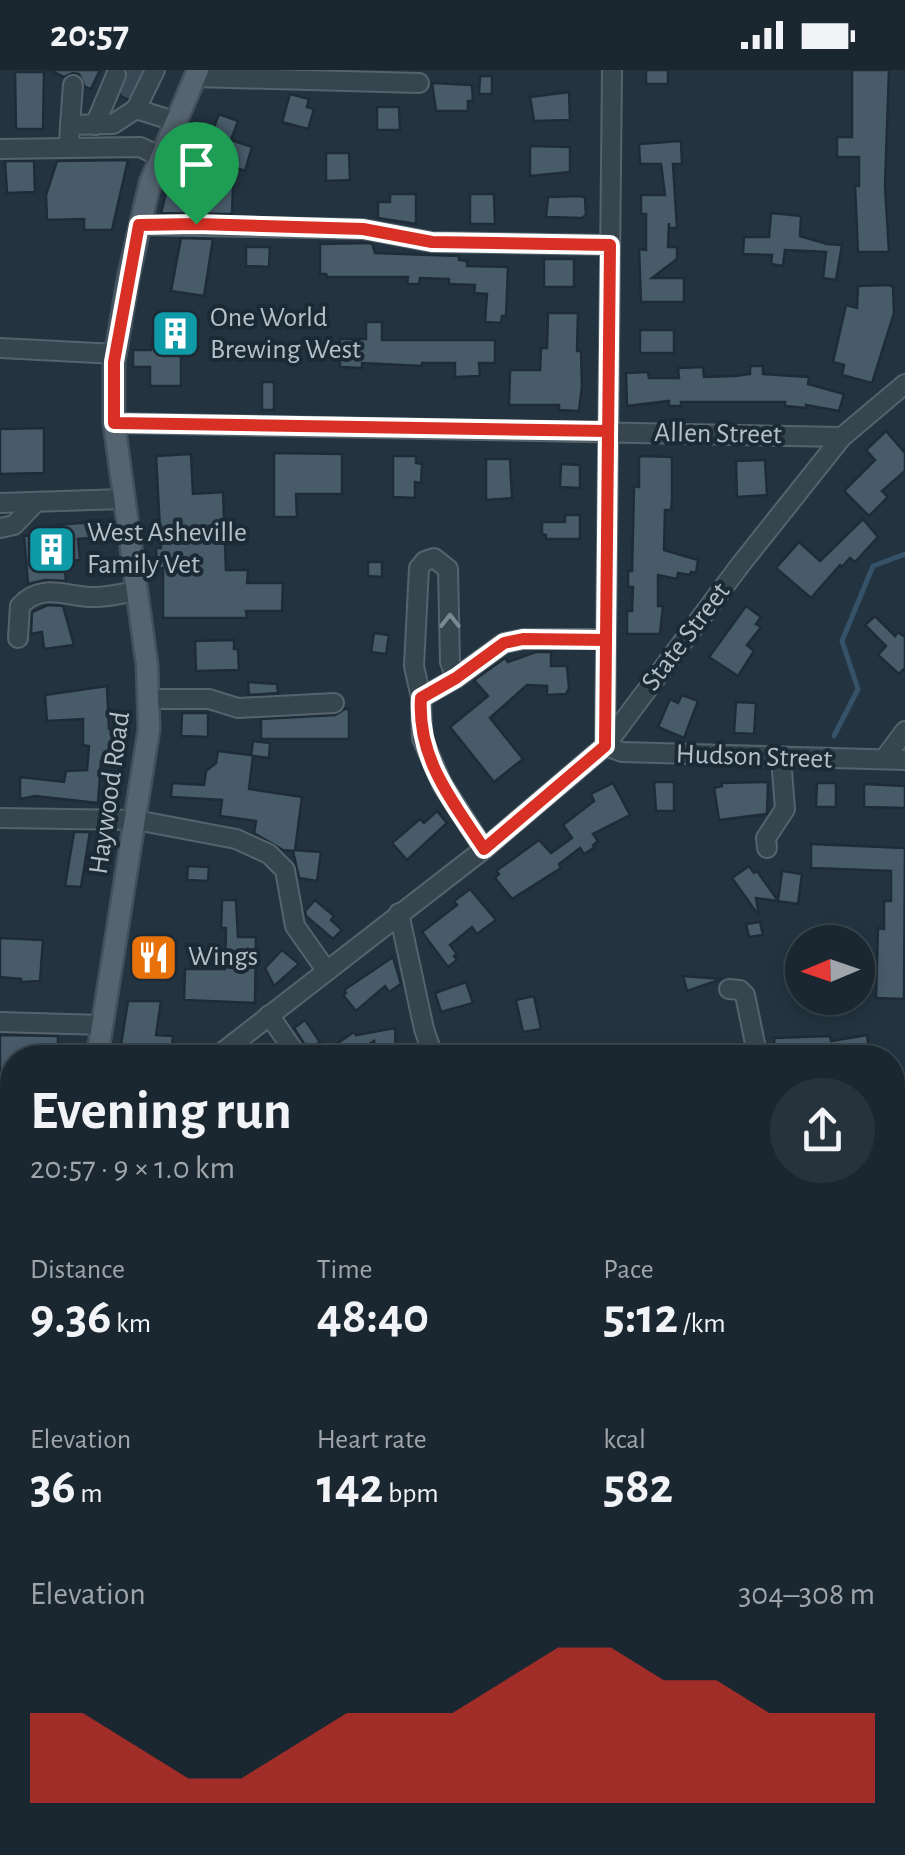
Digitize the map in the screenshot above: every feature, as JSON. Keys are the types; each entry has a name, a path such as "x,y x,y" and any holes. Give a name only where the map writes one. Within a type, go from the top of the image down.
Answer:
{"main road":[{"name":"Haywood Road","path":"99,1045 147,759 150,700 114,423 116,354 139,225 159,156 196,74"}],"street":[{"path":"605,746 612,70"},
{"path":"196,74 419,83"},
{"path":"135,85 174,121"},
{"path":"70,125 104,124 135,85"},
{"path":"104,124 135,85"},
{"path":"68,148 73,86"},
{"path":"104,124 112,147"},
{"path":"0,149 140,147 159,156"},
{"path":"139,225 363,229 432,242 610,245"},
{"path":"0,348 116,354"},
{"name":"State Street","path":"231,1045 484,849 605,746 842,436 905,384"},
{"name":"Allen Street","path":"114,423 842,436"},
{"path":"0,503 123,499"},
{"path":"0,528 14,525 36,502"},
{"path":"456,678 450,662 448,569 434,558 419,568 414,666 421,698 422,738 442,784 484,849"},
{"path":"18,638 20,606 40,592 99,597 136,590"},
{"path":"421,698 504,643 523,639 606,640"},
{"path":"150,700 209,700 238,708 334,703"},
{"path":"884,759 905,731"},
{"name":"Hudson Street","path":"605,746 622,752 905,760"},
{"path":"767,848 766,838 785,809 781,758"},
{"path":"0,818 136,820 236,839 278,860 285,870 295,926 326,970"},
{"path":"399,913 430,1045"},
{"path":"729,989 745,995 755,1045"},
{"path":"268,1015 290,1045"},
{"path":"0,1022 102,1025"}],"building":[{"path":"50,70 100,70 91,89 85,87 79,74 64,77"},
{"path":"127,70 141,70 127,99 121,96"},
{"path":"646,70 668,70 668,84 646,84"},
{"path":"852,70 889,70 885,186 889,252 858,252 855,186 859,186 859,157 837,157 837,137 852,137"},
{"path":"15,72 44,72 43,129 16,129"},
{"path":"480,76 492,76 492,94 479,94"},
{"path":"432,83 472,85 473,101 468,101 468,111 436,111"},
{"path":"569,92 570,120 534,121 530,97"},
{"path":"290,94 309,99 307,107 314,109 308,129 282,122"},
{"path":"377,107 399,107 400,130 377,130"},
{"path":"219,114 238,121 231,140 252,147 245,171 203,156"},
{"path":"681,141 682,164 673,164 677,228 669,228 669,223 668,247 677,247 677,259 652,278 684,278 684,302 641,302 639,249 646,250 646,214 641,214 641,195 665,195 661,164 640,164 639,144"},
{"path":"530,146 570,147 570,172 530,176"},
{"path":"326,153 349,153 350,180 326,181"},
{"path":"128,160 112,230 84,230 84,219 47,220 46,195 57,161"},
{"path":"5,161 34,161 35,192 7,193"},
{"path":"168,185 233,186 232,214 161,213"},
{"path":"390,194 416,194 416,224 378,218 378,202 390,202"},
{"path":"470,194 494,194 495,224 470,224"},
{"path":"548,197 585,198 586,215 582,218 546,217"},
{"path":"771,213 801,216 800,236 842,245 836,280 823,278 826,252 785,250 783,266 771,264 772,255 743,254 744,237 769,237"},
{"path":"181,238 213,239 204,296 171,291"},
{"path":"372,243 375,253 459,256 459,260 467,261 467,266 508,267 506,316 502,316 501,323 485,322 487,294 474,293 475,285 449,284 449,279 420,278 419,284 407,284 408,277 320,274 320,244"},
{"path":"246,247 270,247 269,267 246,266"},
{"path":"544,259 574,259 574,287 544,287"},
{"path":"858,286 893,287 894,313 872,383 842,375 844,365 833,362 846,305 857,308"},
{"path":"548,313 578,313 577,351 581,351 582,386 579,411 559,410 559,405 509,405 510,370 540,370 541,348 547,348"},
{"path":"156,318 199,319 195,350 181,350 181,386 150,386 150,367 133,367 133,350 151,350"},
{"path":"366,322 382,322 382,340 495,340 495,363 479,363 480,376 455,377 455,363 362,363 362,368 340,367 340,339 366,339"},
{"path":"640,330 674,330 674,353 640,353"},
{"path":"750,366 763,366 763,374 809,377 808,384 844,394 839,411 785,406 785,402 681,402 681,406 669,406 669,401 627,406 626,373 648,372 649,378 679,378 678,368 703,367 704,377 735,376 750,374"},
{"path":"262,382 274,382 274,410 262,410"},
{"path":"44,428 44,473 0,474 0,429"},
{"path":"886,431 905,453 905,471 882,491 888,497 869,516 844,491 875,460 866,450"},
{"path":"274,453 342,454 342,494 296,494 297,517 274,517"},
{"path":"191,454 193,494 223,492 226,570 248,570 247,583 283,583 282,611 246,611 247,618 163,618 163,568 157,569 156,548 161,548 156,456"},
{"path":"393,456 416,456 416,463 422,464 421,483 415,482 415,498 393,497"},
{"path":"639,456 672,457 672,500 671,510 665,510 664,550 698,560 696,573 678,573 677,579 658,575 658,606 663,606 660,634 627,634 627,611 632,611 633,587 628,587 628,571 632,571 634,486 639,487"},
{"path":"486,459 510,459 512,498 486,500"},
{"path":"765,460 767,495 737,497 736,461"},
{"path":"561,464 580,465 580,488 560,487"},
{"path":"565,515 580,515 580,539 546,539 542,522 565,522"},
{"path":"863,519 878,537 855,562 850,558 840,565 811,598 776,568 799,542 820,561"},
{"name":"West Asheville Family Vet","path":"92,522 93,538 78,539 80,560 64,561 66,581 28,584 24,536 56,533 56,525"},
{"path":"368,562 382,562 382,577 368,576"},
{"path":"48,605 63,606 74,645 44,649 42,632 31,634 32,612"},
{"path":"746,606 761,617 756,624 761,627 747,645 754,651 738,676 709,657"},
{"path":"875,616 895,636 898,632 905,637 905,668 899,674 878,655 886,646 865,625"},
{"path":"374,633 389,635 386,654 371,652"},
{"path":"234,640 239,670 196,671 195,641"},
{"path":"536,652 551,652 551,666 567,666 569,688 566,694 547,695 547,686 527,685 490,718 523,759 494,782 450,727 488,696 474,680 505,658 508,662"},
{"path":"248,682 277,684 278,693 249,695"},
{"path":"107,686 109,729 117,730 113,762 101,761 98,803 35,796 20,799 20,777 64,782 66,771 87,770 89,746 83,745 83,719 47,721 45,695"},
{"path":"682,695 698,701 684,738 658,727 670,699 678,703"},
{"path":"736,702 756,703 754,734 734,733"},
{"path":"349,709 349,739 261,739 261,719 335,715"},
{"path":"182,713 208,713 208,737 181,736"},
{"path":"253,741 270,743 269,758 253,756 249,789 302,797 295,850 321,852 317,881 299,878 293,851 283,850 254,833 256,821 220,816 222,800 171,797 172,783 204,785 206,771 216,763 218,751 251,755"},
{"path":"654,782 674,782 674,811 656,811"},
{"path":"768,782 767,814 719,820 714,788 722,786 721,783"},
{"path":"613,783 630,815 593,834 598,841 595,847 584,854 580,848 559,864 561,868 512,899 495,878 499,874 496,871 539,840 551,853 572,838 563,825 594,801 591,794"},
{"path":"817,783 836,783 836,807 816,807"},
{"path":"864,784 905,786 905,808 864,807"},
{"path":"437,811 447,823 407,860 392,843 420,819 424,823"},
{"path":"74,832 90,832 81,887 65,886"},
{"path":"811,844 905,848 904,999 876,998 878,928 884,929 884,901 891,901 891,871 811,868"},
{"path":"188,866 209,867 208,881 187,880"},
{"path":"749,866 778,901 782,871 802,874 798,904 756,898 759,916 732,878"},
{"path":"470,889 496,920 477,934 472,927 450,945 457,960 448,967 422,932 457,905 454,901"},
{"path":"222,900 236,900 238,937 256,937 255,1003 184,1000 185,969 225,969"},
{"path":"315,900 334,916 331,920 342,930 333,939 306,916 305,911"},
{"path":"760,922 763,935 749,937 746,924"},
{"path":"0,938 43,940 40,981 0,977"},
{"name":"Wings","path":"141,939 163,940 163,946 168,946 165,968 136,967"},
{"path":"282,950 299,964 274,986 265,968"},
{"path":"393,957 401,984 389,992 385,986 356,1011 343,995 344,990"},
{"path":"683,976 722,979 687,991"},
{"path":"466,982 473,1003 441,1012 435,993"},
{"path":"534,996 541,1029 523,1032 516,1000"},
{"path":"128,1001 161,1001 156,1035 173,1036 172,1045 121,1045"},
{"path":"305,1020 320,1042 305,1045 294,1028"},
{"path":"395,1028 396,1045 375,1045 374,1041 368,1045 335,1045 354,1032 356,1035"},
{"path":"0,1035 58,1036 58,1045 0,1045"},
{"path":"867,1035 868,1045 774,1045 774,1038 830,1036 831,1041"}],"waterway":[{"path":"834,736 858,689 842,641 873,566 905,554"}],"tunnel":[{"path":"127,70 143,77"},
{"path":"120,83 136,92"}],"place":[{"name":"One World Brewing West","path":"175,334"},
{"name":"West Asheville Family Vet","path":"52,549"},
{"name":"Wings","path":"153,957"}],"route":[{"path":"196,224 139,225 114,362 114,423 608,431 605,746 484,849 442,784 422,738 421,698 504,643 523,639 606,640 608,431 610,245 432,242 363,229 196,224"}]}
